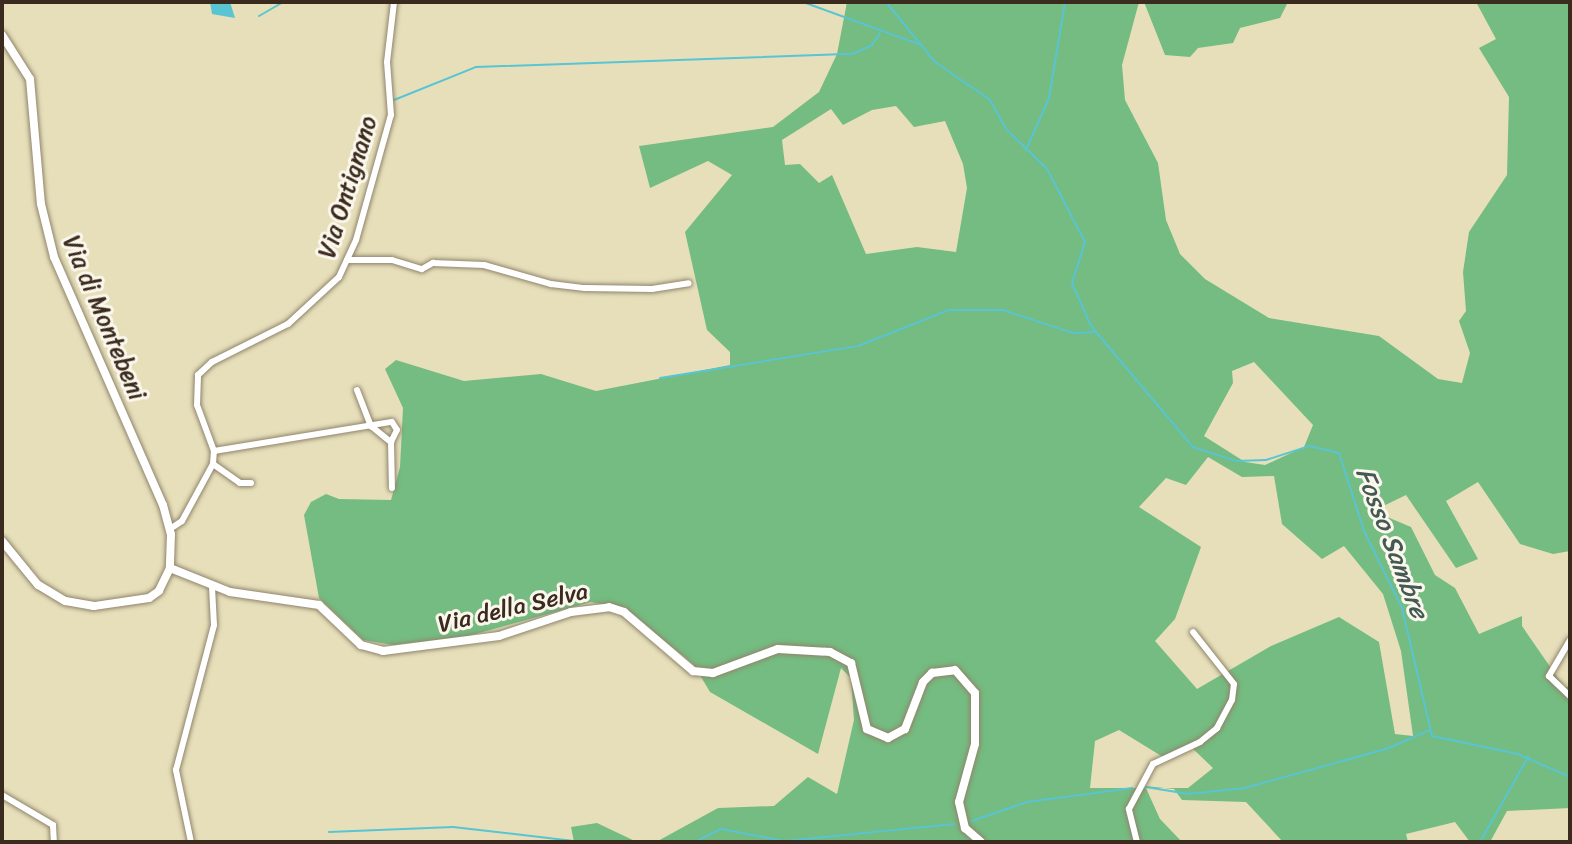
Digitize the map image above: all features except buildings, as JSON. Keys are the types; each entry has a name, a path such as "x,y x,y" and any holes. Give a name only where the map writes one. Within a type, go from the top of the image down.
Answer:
{"street":[{"name":"Via Ontignano","path":"170,529 182,521 213,464 214,451 197,405 198,375 212,362 288,324 339,277 347,260 391,115 387,62 394,2"},
{"name":"Via di Montebeni","path":"2,35 30,79 41,204 54,257 152,478 170,529 170,568"},
{"path":"347,260 392,260 422,269 433,263 470,263 585,288 652,289 689,283"},
{"path":"357,390 371,426 391,442"},
{"path":"214,451 392,422 397,430 391,442 392,488"},
{"path":"213,464 240,483 251,483"},
{"path":"2,541 38,585 65,601 94,606 149,598 159,591 170,568"},
{"name":"Via della Selva","path":"170,568 212,588 319,605 361,645 383,651 499,636 571,612 609,607 635,620 693,671 713,673 778,649 830,652 851,663 867,729 888,738 905,729 918,690 932,673 955,670 975,693 975,744 959,802 965,828 981,842"},
{"path":"191,842 176,770 214,625 212,588"},
{"path":"1137,842 1129,809 1153,764 1200,742 1217,728 1232,700 1234,684 1193,632"},
{"path":"1570,640 1549,676 1570,696"},
{"path":"2,795 53,825 54,842"}],"green space":[{"path":"847,2 1139,2 1122,65 1125,100 1158,163 1166,220 1180,254 1205,279 1269,318 1379,336 1438,379 1462,383 1470,353 1459,321 1466,311 1463,272 1469,232 1507,175 1509,97 1479,48 1496,39 1476,2 1570,2 1570,551 1553,554 1520,544 1478,482 1446,501 1478,559 1456,568 1406,495 1373,511 1411,527 1435,575 1455,588 1479,634 1522,616 1522,626 1564,687 1570,687 1570,808 1507,811 1490,842 1470,842 1455,822 1406,834 1408,842 1283,842 1246,802 1182,800 1174,789 1164,788 1188,788 1213,768 1190,746 1163,757 1119,730 1095,741 1090,788 1146,788 1160,819 1182,842 656,842 718,808 774,806 808,777 837,794 854,720 851,678 841,668 818,754 710,692 694,665 626,609 591,602 468,636 393,645 363,640 319,598 304,515 311,502 326,494 339,499 391,500 400,467 403,408 385,369 396,360 464,381 541,374 596,391 730,365 730,352 707,330 685,232 732,175 708,161 650,188 639,146 773,127 819,92 837,54","holes":["896,106 914,127 945,121 963,164 967,188 956,252 917,247 866,254 832,175 819,183 800,164 785,165 782,140 831,109 843,125 872,110","1254,362 1313,425 1304,447 1265,465 1245,462 1204,436 1233,383 1232,371","1208,457 1242,477 1274,476 1282,524 1322,559 1344,546 1383,594 1401,651 1413,736 1395,734 1379,642 1339,617 1271,646 1197,689 1155,641 1175,619 1201,547 1139,507 1166,478 1186,485"]},
{"path":"1144,2 1288,2 1280,18 1240,28 1233,43 1198,48 1190,57 1165,55"},
{"path":"597,823 637,842 574,842 571,827"}],"water":[{"path":"210,2 230,2 235,18 212,14"}],"waterway":[{"path":"259,16 283,2"},
{"path":"803,2 921,45"},
{"name":"Fosso Sambre","path":"886,2 935,62 990,100 1006,129 1047,169 1085,242 1072,283 1091,326 1193,447 1236,461 1266,460 1309,446 1339,453 1364,531 1402,608 1432,736 1518,754 1570,777"},
{"path":"1026,150 1049,98 1065,2"},
{"path":"394,100 476,67 853,54 872,45 880,33"},
{"path":"660,378 858,346 949,310 1003,310 1073,333 1094,332"},
{"path":"1146,787 1188,794 1245,788 1389,748 1430,730"},
{"path":"1480,842 1528,757"},
{"path":"972,821 1027,802 1132,788"},
{"path":"695,842 721,829 784,841 954,824"},
{"path":"329,832 453,827 582,842"}]}
